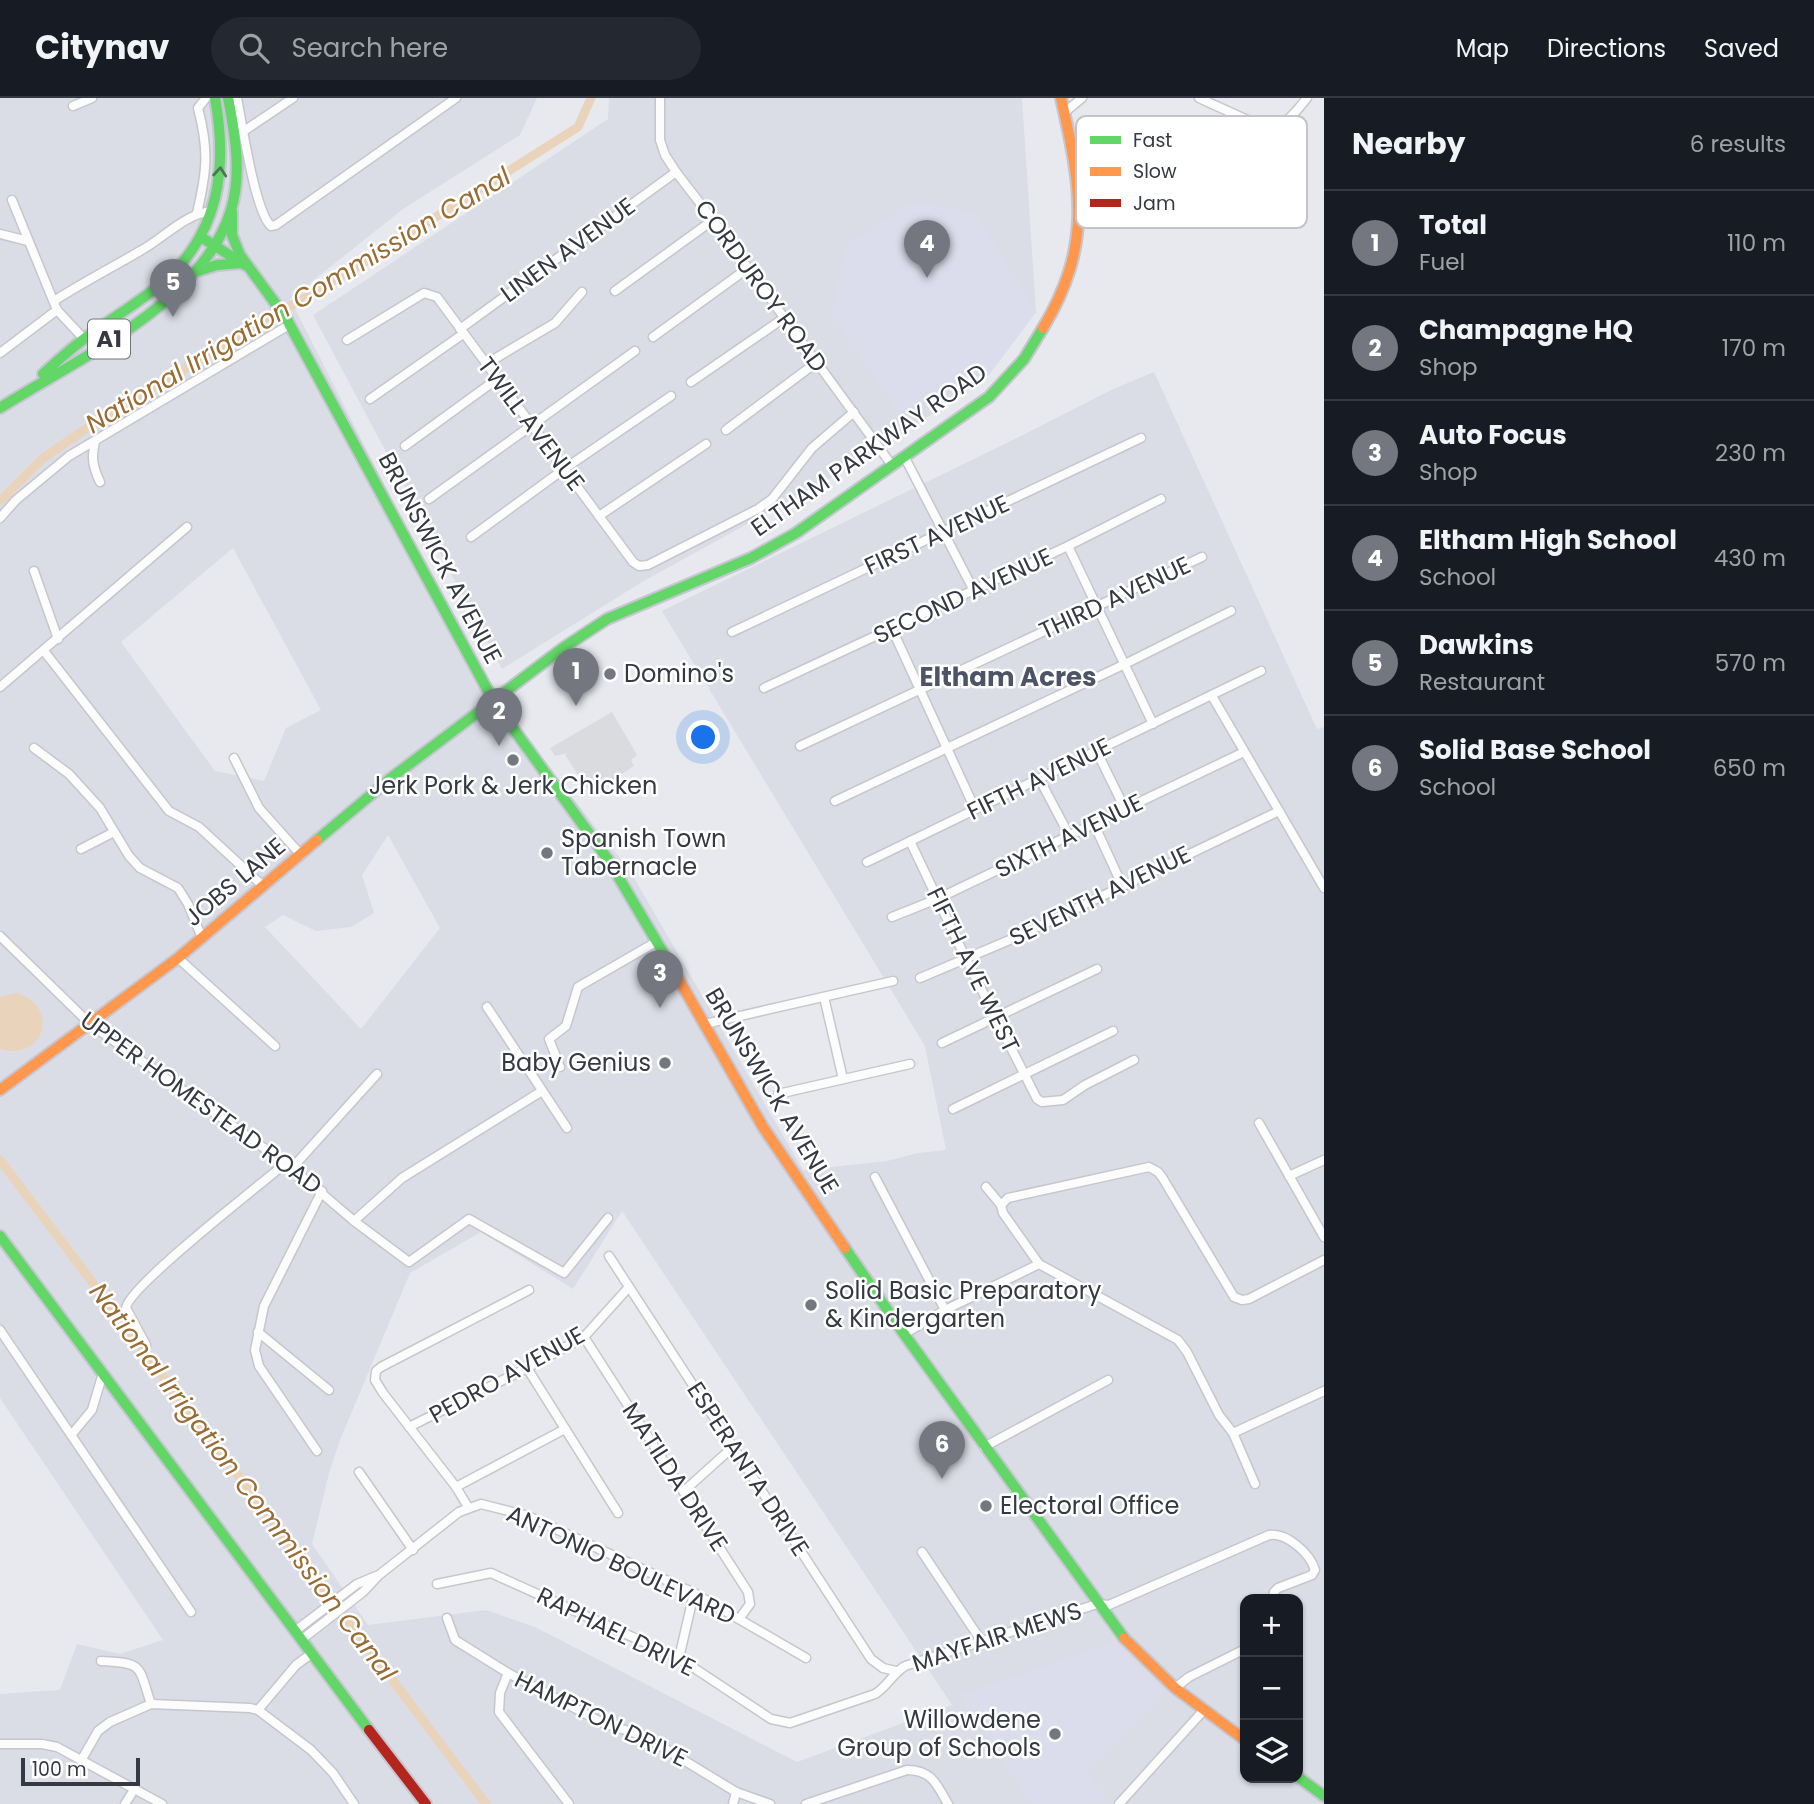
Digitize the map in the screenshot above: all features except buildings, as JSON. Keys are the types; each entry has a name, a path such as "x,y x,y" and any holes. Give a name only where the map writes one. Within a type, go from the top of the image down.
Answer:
{"main road":[{"name":"A1","path":"16,397 84,339 126,311 170,275 185,260 201,237 218,187 222,141 215,98"},
{"name":"A1","path":"0,408 165,301 196,272 215,248 232,209 237,178 237,145 228,98"},
{"name":"ELTHAM PARKWAY ROAD","path":"1061,98 1076,166"},
{"name":"BRUNSWICK AVENUE","path":"232,209 232,235 244,265"},
{"name":"ELTHAM PARKWAY ROAD","path":"494,702 563,648 607,619 751,558 796,533 989,397 1024,359 1059,301 1071,270 1078,228"},
{"name":"BRUNSWICK AVENUE","path":"201,237 244,265 271,295 494,702 609,861 763,1128 904,1334 1129,1645 1175,1688 1240,1737"},
{"path":"196,272 217,265 244,265"},
{"name":"JOBS LANE","path":"0,1090 178,958 391,778 494,702"},
{"path":"0,1236 426,1804"},
{"path":"1303,1781 1324,1796"}],"street":[{"path":"73,106 92,98"},
{"path":"197,213 206,176 205,136 198,108 206,98"},
{"path":"237,98 255,186 266,221 271,226 456,98"},
{"path":"244,131 293,98"},
{"name":"CORDUROY ROAD","path":"660,98 660,140 665,155 891,464"},
{"path":"1065,112 1082,98"},
{"path":"1199,98 1239,116"},
{"path":"1292,116 1307,98"},
{"name":"LINEN AVENUE","path":"370,399 676,172"},
{"path":"12,200 55,306 84,339"},
{"path":"0,353 90,278 142,250 197,213 212,211"},
{"path":"615,291 713,220"},
{"path":"0,234 28,241"},
{"path":"653,337 748,268"},
{"path":"486,364 555,323 582,292"},
{"name":"TWILL AVENUE","path":"347,340 424,293 437,297 639,566 648,565 758,509 772,499 812,448 854,412"},
{"path":"691,382 784,318"},
{"path":"0,518 16,500 69,456 288,322"},
{"path":"429,499 635,351"},
{"path":"726,430 817,362"},
{"path":"405,446 497,379"},
{"path":"471,537 564,469 671,397"},
{"name":"FIRST AVENUE","path":"732,632 1142,438"},
{"path":"95,442 93,467 100,482"},
{"path":"599,516 706,444"},
{"path":"904,456 973,589"},
{"name":"SECOND AVENUE","path":"764,688 1068,546 1161,499"},
{"path":"0,687 187,527"},
{"path":"1068,546 1153,724"},
{"name":"THIRD AVENUE","path":"800,747 1202,557"},
{"path":"34,572 58,639"},
{"path":"835,801 1124,665 1231,611"},
{"path":"892,629 975,809"},
{"path":"44,651 169,811 199,827 262,886"},
{"name":"FIFTH AVENUE","path":"867,862 1261,671"},
{"path":"1212,696 1324,888"},
{"path":"34,748 69,774 100,808 140,868 178,888 188,904 201,938"},
{"path":"1097,752 1125,809"},
{"name":"SIXTH AVENUE","path":"892,917 937,899 1244,752"},
{"path":"234,758 259,808 300,855"},
{"path":"1040,780 1070,836"},
{"name":"SEVENTH AVENUE","path":"920,978 966,960 1279,811"},
{"path":"1094,824 1122,885"},
{"path":"81,849 114,832"},
{"name":"FIFTH AVE WEST","path":"910,841 966,960 1037,1099 1042,1102 1063,1100 1085,1085 1134,1060"},
{"name":"UPPER HOMESTEAD ROAD","path":"0,936 90,1024 289,1166 322,1191 354,1221 409,1262 469,1219 564,1273 608,1218"},
{"path":"560,1067 549,1039 566,1026 578,987 656,942"},
{"path":"178,958 275,1046"},
{"path":"942,1043 1097,969"},
{"path":"705,1024 893,981"},
{"path":"824,997 843,1079"},
{"path":"487,1007 567,1128"},
{"path":"953,1110 1113,1031"},
{"path":"778,1094 910,1064"},
{"path":"146,1345 126,1308 127,1301 151,1276 289,1166 377,1074"},
{"path":"354,1221 402,1178 542,1091"},
{"path":"1259,1123 1324,1237"},
{"path":"1289,1176 1324,1160"},
{"path":"1001,1205 1008,1198 1149,1167 1162,1177 1234,1297 1242,1300 1249,1298 1324,1260"},
{"path":"875,1177 945,1310"},
{"path":"986,1187 1001,1205 1003,1213 1039,1264 1178,1340 1223,1421 1233,1433 1255,1484"},
{"path":"317,1451 259,1366 255,1350 264,1306 322,1191"},
{"name":"ESPERANTA DRIVE","path":"609,1256 871,1659 883,1668 897,1671"},
{"path":"904,1334 945,1310 1039,1264"},
{"name":"PEDRO AVENUE","path":"409,1427 584,1337 629,1287"},
{"path":"298,1636 345,1607 379,1575 468,1507 456,1487 375,1380 376,1371 529,1290"},
{"path":"0,1330 191,1612"},
{"path":"258,1332 329,1390"},
{"name":"MATILDA DRIVE","path":"584,1337 748,1592 750,1604 739,1619"},
{"path":"527,1368 618,1513"},
{"path":"72,1434 92,1410 103,1373"},
{"path":"984,1447 1108,1380"},
{"path":"1233,1433 1324,1391"},
{"path":"456,1487 565,1429"},
{"path":"684,1491 734,1446"},
{"path":"359,1472 413,1549"},
{"name":"ANTONIO BOULEVARD","path":"468,1507 481,1504 528,1516 694,1593 806,1658"},
{"name":"MAYFAIR MEWS","path":"897,1671 905,1666 1097,1604 1109,1605 1278,1533 1287,1537 1313,1564 1315,1570 1312,1575 1278,1588 1274,1594"},
{"path":"922,1552 982,1642"},
{"name":"RAPHAEL DRIVE","path":"437,1584 491,1573 679,1658 771,1719 790,1723 875,1694 887,1687 897,1671"},
{"path":"298,1636 337,1599 357,1584 379,1575"},
{"path":"679,1658 694,1593"},
{"name":"HAMPTON DRIVE","path":"447,1618 456,1640 508,1673 603,1723 643,1736 736,1792 769,1804"},
{"path":"1175,1688 1189,1677 1240,1652"},
{"path":"258,1710 296,1665 311,1654"},
{"path":"101,1661 130,1662 140,1671 151,1704"},
{"path":"508,1673 500,1693 499,1712 569,1804"},
{"path":"82,1759 98,1731 110,1722 151,1704 250,1708 258,1710 312,1750 333,1773 354,1804"},
{"path":"1119,1804 1203,1711"},
{"path":"0,1744 42,1744 57,1747 162,1804"},
{"path":"806,1804 834,1800 907,1770 920,1770 928,1774 948,1804"},
{"path":"125,1804 135,1788"},
{"path":"733,1804 736,1792"}],"shaded area":[{"path":"0,98 537,98 520,135 403,209 290,299 490,692 630,871 803,1170 887,1161 918,1153 946,1150 925,1046 662,611 1111,390 1154,372 1317,729 1324,727 1324,1804 0,1804 0,1694 60,1690 77,1644 120,1654 163,1640 0,1398","holes":["233,548 321,710 286,728 264,781 215,771 121,642","388,835 440,928 361,1029 265,927 283,915 316,931 351,927 374,913 362,875","622,1211 952,1705 797,1762 535,1627 486,1610 368,1625 312,1544 340,1440 410,1273 481,1232 573,1289"]},
{"path":"609,98 1022,98 1036,312 988,376 869,457 642,582 502,669 313,315 608,119"},
{"path":"913,202 976,213 1036,312 988,376 900,414 832,316 845,245"},
{"path":"612,712 637,755 631,760 634,766 597,790 593,784 587,788 565,755 568,753 555,756 550,748"},
{"path":"17,993 39,1009 42,1031 28,1048 15,1051 0,1049 0,997"},
{"name":"Willowdene Group of Schools","path":"1114,1642 1165,1693 1087,1773 1105,1796 1097,1804 1031,1804 960,1695"}],"waterway":[{"name":"National Irrigation Commission Canal","path":"0,501 42,459 100,419 365,262 578,127 591,98"},
{"name":"National Irrigation Commission Canal","path":"0,1160 486,1804"}],"traffic: fast":[{"path":"43,374 78,343 162,283 181,264 196,243 215,199 219,175 219,124 215,98"},
{"path":"0,408 134,326 166,301 194,273 216,243 231,210 234,196 237,168 228,98"},
{"path":"232,212 232,235 240,255 286,318 494,702 609,861 674,971"},
{"path":"201,237 245,265"},
{"path":"198,271 217,265 242,263"},
{"path":"317,840 391,778 563,648 607,619 751,558 796,533 989,397 1024,359 1043,328"},
{"path":"0,1236 369,1730"},
{"path":"845,1248 1124,1638"},
{"path":"1303,1781 1324,1796"}],"traffic: slow":[{"path":"1061,98 1076,179"},
{"path":"1043,328 1070,270 1077,228"},
{"path":"0,1090 178,958 317,840"},
{"path":"674,971 763,1127 845,1248"},
{"path":"1124,1638 1175,1688 1240,1736"}],"traffic: jam":[{"path":"369,1730 426,1804"}],"place":[{"name":"Eltham High School","path":"927,278"},
{"name":"Dawkins","path":"173,317"},
{"name":"Domino's","path":"610,674"},
{"name":"Total","path":"576,706"},
{"name":"Champagne HQ","path":"499,746"},
{"name":"Jerk Pork & Jerk Chicken","path":"513,760"},
{"name":"Spanish Town Tabernacle","path":"547,853"},
{"name":"Auto Focus","path":"660,1008"},
{"name":"Baby Genius","path":"665,1063"},
{"name":"Solid Basic Preparatory & Kindergarten","path":"811,1305"},
{"name":"Solid Base School","path":"942,1479"},
{"name":"Electoral Office","path":"986,1506"},
{"name":"Willowdene Group of Schools","path":"1055,1734"}],"district":[{"name":"Eltham Acres","path":"1008,677"}]}
